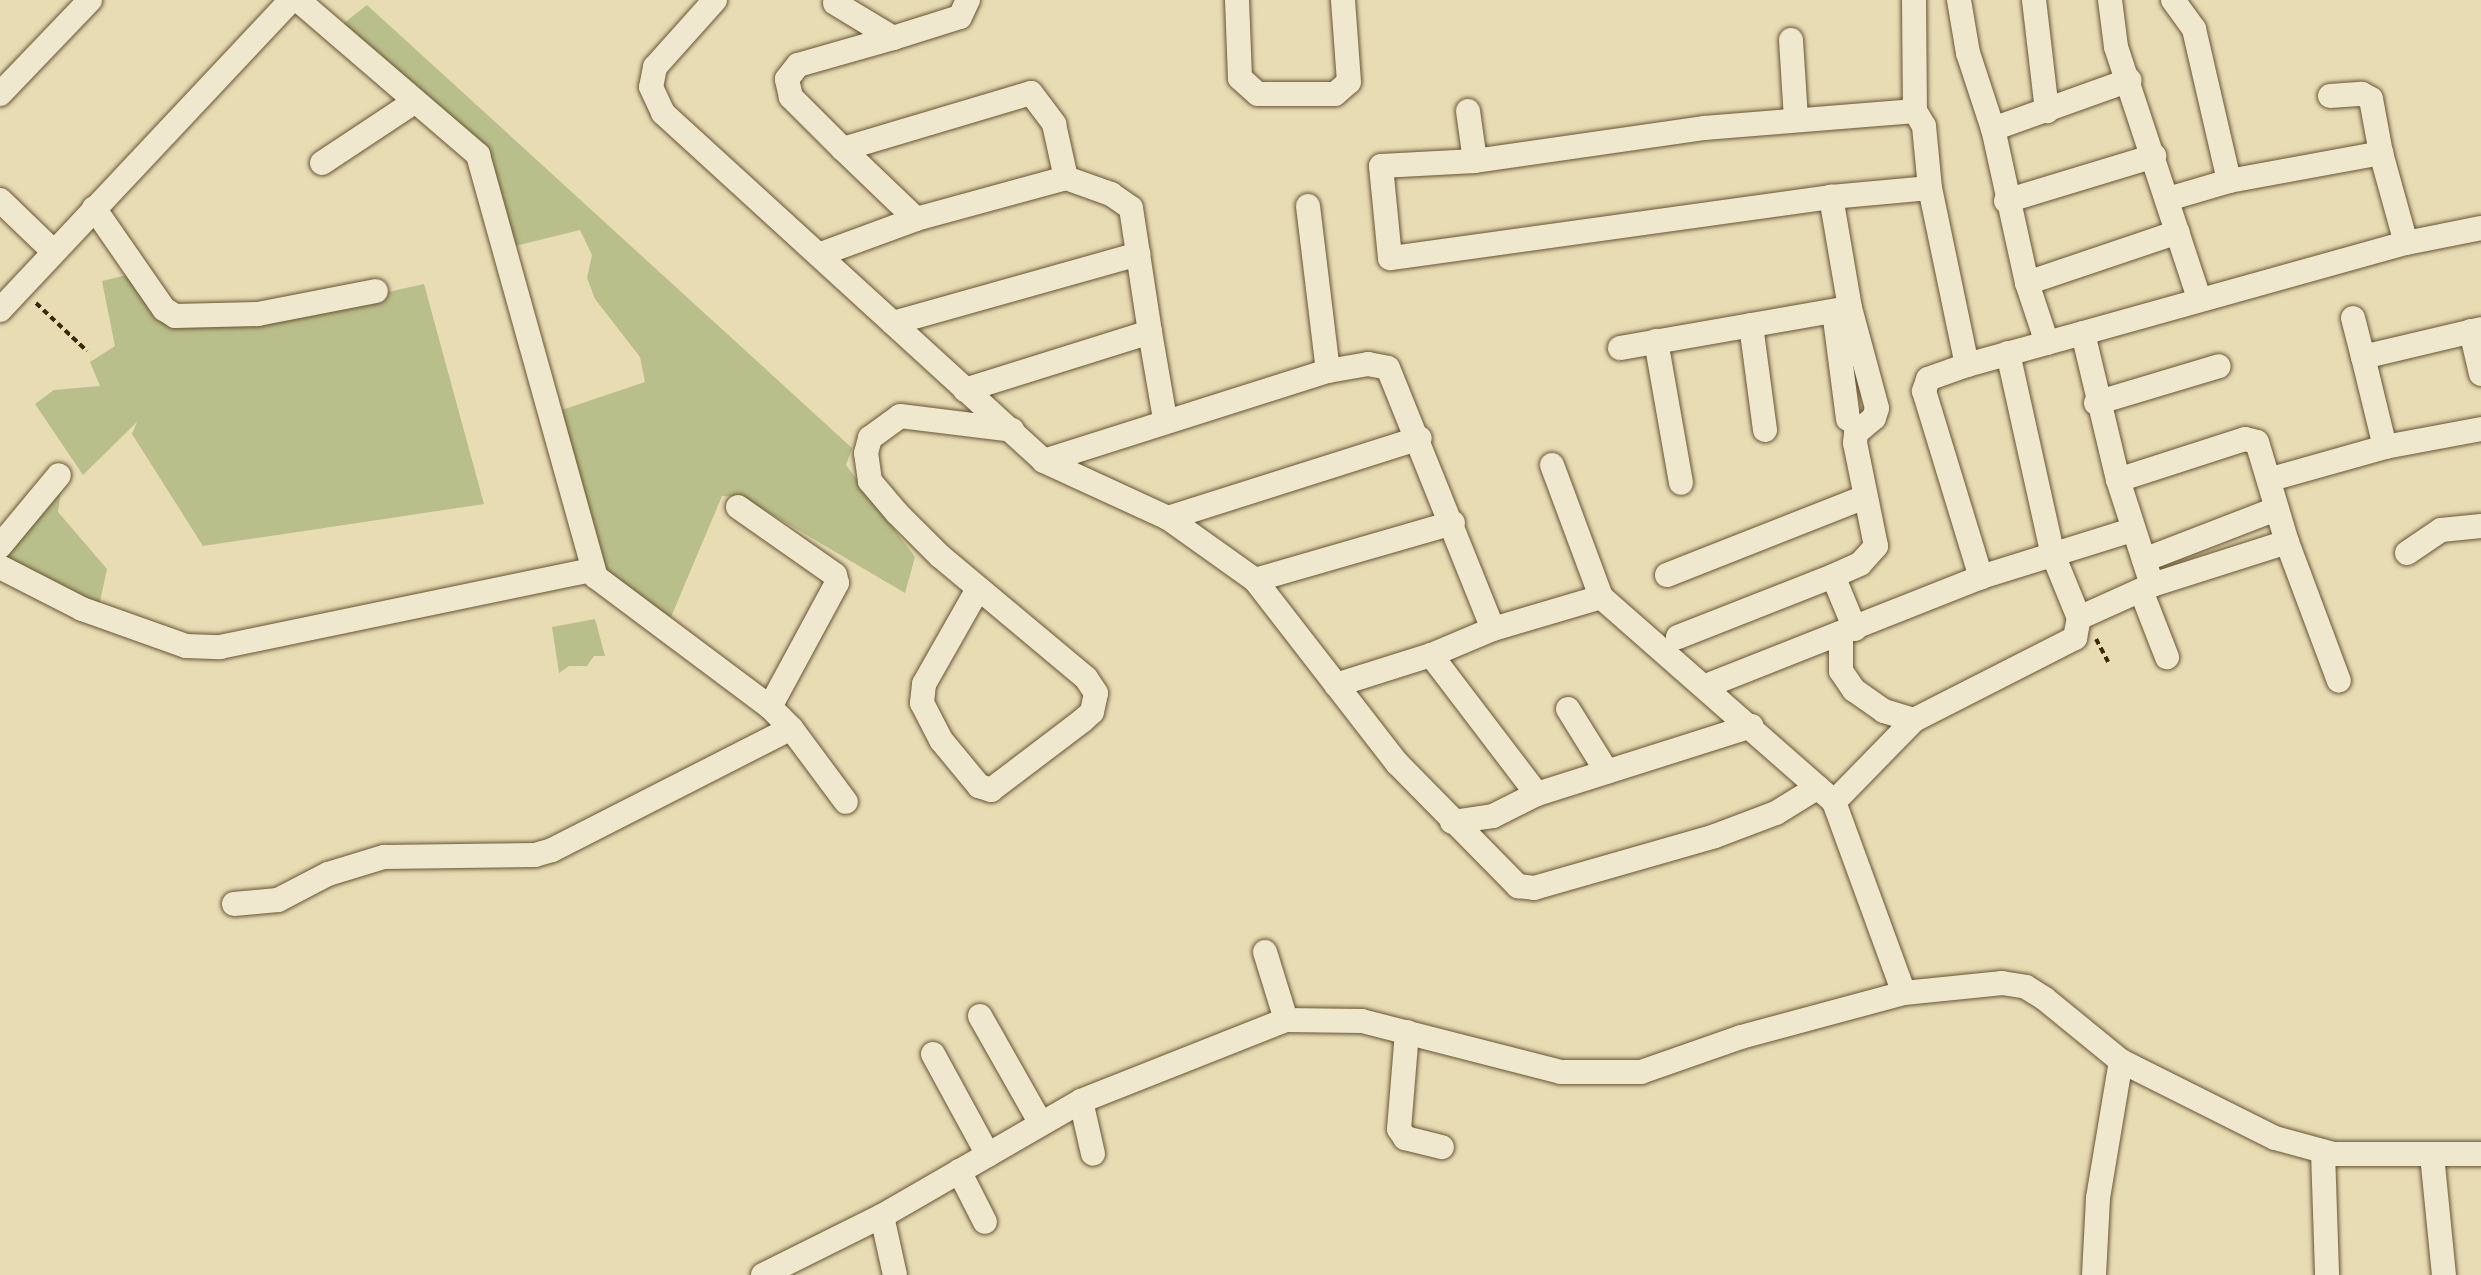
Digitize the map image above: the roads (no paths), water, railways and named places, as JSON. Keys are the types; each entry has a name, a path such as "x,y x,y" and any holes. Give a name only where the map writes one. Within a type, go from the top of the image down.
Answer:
{"street":[{"path":"0,94 90,0"},
{"path":"0,310 291,0"},
{"path":"298,0 414,102 469,144 483,164 593,570 608,589 770,707 791,728 846,802"},
{"path":"715,0 655,67 654,100 675,126 821,254 1044,461 1168,518 1255,580 1336,685 1452,822 1518,886 1530,889 1715,836 1826,794 1914,720 2075,638 2079,618 2052,552 2008,353"},
{"path":"916,219 791,97 787,79 798,65 960,17 968,0"},
{"path":"1237,0 1240,78 1258,94 1335,94 1349,82 1343,0"},
{"path":"1914,0 1915,111 1924,126 1930,188 1967,365"},
{"path":"1959,0 1968,53 1993,129 2006,201 2027,283 2047,343"},
{"path":"2034,0 2047,111"},
{"path":"2110,0 2116,47 2130,80 2199,298"},
{"path":"2173,0 2194,29 2229,181"},
{"path":"835,3 893,38"},
{"path":"1791,40 1796,120"},
{"path":"1993,129 2130,80"},
{"path":"843,149 1031,93 1054,124 1066,178"},
{"path":"2330,96 2362,94 2371,99 2381,153 2406,243"},
{"path":"322,163 414,102"},
{"path":"1468,111 1475,161"},
{"path":"1915,111 1673,131 1475,161 1381,166 1390,258 1831,197 1930,188"},
{"path":"2168,199 2229,181 2381,153"},
{"path":"2006,201 2154,156"},
{"path":"821,254 916,219 1066,178 1111,194 1131,208 1165,419"},
{"path":"1831,197 1842,309 1848,419"},
{"path":"0,200 53,251"},
{"path":"1308,206 1328,371"},
{"path":"94,208 164,309 175,316 258,314 376,291"},
{"path":"1981,577 1924,391 1928,379 2199,298 2406,243 2481,228"},
{"path":"2027,283 2178,232"},
{"path":"893,323 1138,254"},
{"path":"1620,348 1842,309"},
{"path":"1678,637 1860,564 1876,546 1855,436 1877,408 1842,309"},
{"path":"2353,318 2385,447"},
{"path":"1751,325 1765,430"},
{"path":"2363,357 2476,330 2481,374"},
{"path":"965,390 1150,332"},
{"path":"2083,333 2096,403 2132,530 2144,560 2147,589 2167,657"},
{"path":"1656,341 1681,483"},
{"path":"1044,461 1165,419 1328,371 1368,364 1388,368 1420,438 1493,629"},
{"path":"2096,403 2219,366"},
{"path":"978,589 924,684 922,703 941,740 979,786 991,790 1082,721 1096,701 1086,678 978,589 877,491 865,469 870,438 900,416 1012,430"},
{"path":"2275,478 2385,447 2481,429"},
{"path":"1168,518 1420,438"},
{"path":"2118,480 2252,439 2260,447 2287,542 2339,681"},
{"path":"1552,465 1601,597 1826,794 1904,993"},
{"path":"0,546 59,475"},
{"path":"1667,575 1865,497"},
{"path":"738,507 835,575 837,583 770,707"},
{"path":"2144,560 2276,509"},
{"path":"1255,580 1453,523"},
{"path":"2407,553 2441,530 2481,526"},
{"path":"1706,686 1981,577 2052,552 2132,530"},
{"path":"2079,618 2147,589 2287,542"},
{"path":"0,567 82,609 157,639 209,647 593,570"},
{"path":"1833,576 1848,632 1841,671 1854,690 1884,711 1914,720"},
{"path":"1336,685 1431,655 1493,629 1601,597"},
{"path":"1431,655 1537,794"},
{"path":"1568,709 1607,772"},
{"path":"1452,822 1493,816 1537,794 1751,726"},
{"path":"234,904 278,900 328,874 384,857 535,855 552,850 791,728"},
{"path":"1265,952 1286,1020"},
{"path":"763,1275 882,1216 1081,1101 1286,1020 1362,1021 1561,1072 1641,1072 1741,1037 1904,993 1987,981 2026,987 2121,1061 2232,1121 2323,1152 2481,1154"},
{"path":"980,1016 1040,1122"},
{"path":"1407,1032 1399,1129 1405,1138 1442,1147"},
{"path":"933,1054 988,1155"},
{"path":"2094,1275 2098,1198 2121,1061"},
{"path":"1081,1101 1093,1154"},
{"path":"2323,1152 2327,1275"},
{"path":"2432,1155 2444,1275"},
{"path":"959,1171 985,1222"},
{"path":"882,1216 895,1275"}]}
